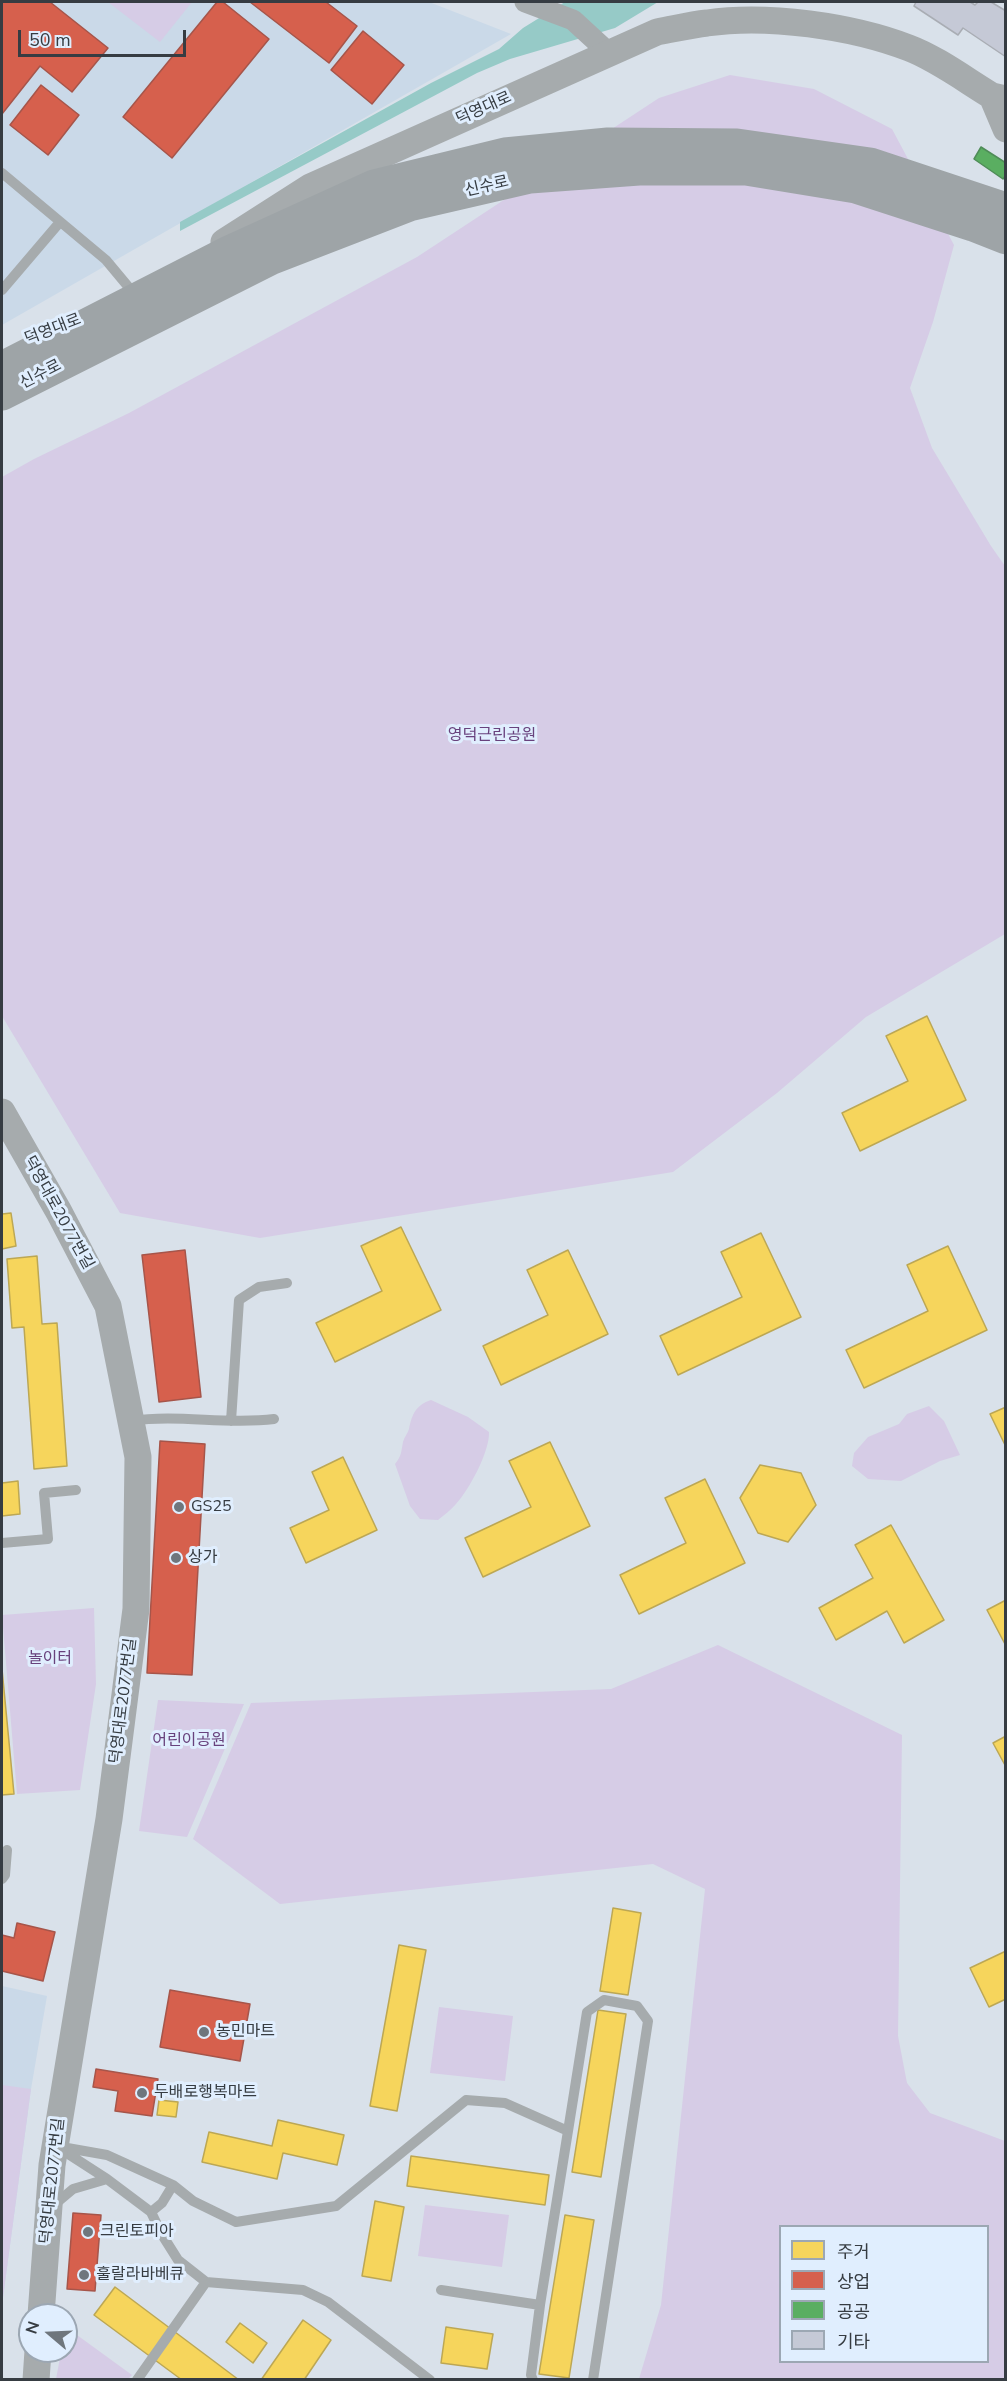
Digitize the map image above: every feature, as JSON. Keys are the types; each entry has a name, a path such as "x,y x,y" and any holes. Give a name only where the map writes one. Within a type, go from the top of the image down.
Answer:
{"main road":[{"name":"신수로","path":"2,368 229,252 374,186 505,154 608,144 737,145 870,164 997,201"},
{"name":"신수로","path":"2,394 272,258 409,205 530,177 639,169 746,169 856,187 973,225 1005,238"}],"street":[{"path":"529,3 573,20 610,54"},
{"name":"덕영대로","path":"2,349 138,298 310,187 657,32 708,22 764,20 804,24 874,37 911,49 999,97 1005,129"},
{"path":"997,201 1005,255"},
{"name":"덕영대로2077번길","path":"2,1112 59,1212 108,1306 138,1457 136,1609 109,1819 55,2145 42,2303"},
{"path":"36,2379 37,2363"}],"lane":[{"path":"2,173 106,260 138,298"},
{"path":"2,290 60,222"},
{"path":"231,1421 239,1300 259,1287 287,1283"},
{"path":"131,1421 149,1418 231,1421 274,1419"},
{"path":"2,1543 48,1539 44,1493 76,1490"},
{"path":"2,1879 5,1875 7,1850"},
{"path":"533,2379 531,2376 540,2305 587,2012 603,2000 637,2006 648,2020 593,2379"},
{"path":"55,2145 107,2155 173,2185 193,2201 236,2222 336,2206 466,2100 505,2103 568,2130"},
{"path":"55,2145 107,2179 151,2212 178,2260 206,2282 303,2290 327,2302 424,2378"},
{"path":"49,2209 73,2189 107,2179"},
{"path":"151,2212 162,2203 173,2185"},
{"path":"137,2379 206,2282"},
{"path":"441,2290 540,2305"}],"shaded area":[{"path":"2,2 429,2 511,34 2,325"},
{"path":"565,2 658,2 615,28 510,59 477,73 180,231 180,222 431,83 499,49 523,28"},
{"path":"2,1986 47,1996 31,2089 2,2305"}],"green space":[{"path":"108,2 192,2 160,42"},
{"name":"영덕근린공원","path":"730,75 814,89 892,129 954,245 933,322 910,388 932,448 1005,566 1005,934 866,1017 777,1093 673,1172 260,1238 120,1213 2,1016 2,477 129,413 417,257 659,98"},
{"path":"431,1400 468,1417 489,1432 486,1449 472,1480 456,1504 438,1520 420,1519 410,1506 395,1464 400,1456 413,1415 418,1407"},
{"path":"929,1406 944,1421 960,1455 940,1461 901,1481 868,1479 852,1466 854,1453 868,1437 899,1424 907,1414"},
{"name":"놀이터","path":"94,1608 96,1684 80,1790 17,1794 2,1615"},
{"path":"718,1645 902,1735 898,2036 907,2083 930,2113 1005,2141 1005,2379 639,2379 661,2305 705,1889 653,1864 280,1904 193,1839 251,1703 611,1689"},
{"name":"어린이공원","path":"158,1700 244,1704 187,1837 139,1831"},
{"path":"439,2007 513,2016 505,2081 430,2073"},
{"path":"2,2085 31,2089 2,2305"},
{"path":"425,2205 509,2215 502,2267 418,2256"},
{"path":"78,2336 132,2375 128,2379 56,2379 59,2363 78,2363"}],"building: 주거":[{"path":"927,1016 966,1100 860,1151 842,1113 908,1081 886,1036"},
{"path":"11,1213 16,1246 2,1249 2,1214"},
{"path":"401,1227 441,1310 335,1362 316,1323 382,1291 361,1246"},
{"path":"761,1233 801,1317 678,1375 660,1336 742,1297 721,1252"},
{"path":"948,1246 987,1330 864,1388 846,1350 928,1311 907,1265"},
{"path":"568,1250 608,1334 501,1385 483,1346 548,1315 527,1270"},
{"path":"37,1256 42,1324 57,1323 67,1466 34,1469 24,1327 12,1328 7,1259"},
{"path":"1006,1407 1006,1447 990,1414"},
{"path":"550,1442 590,1526 483,1577 465,1538 531,1507 509,1461"},
{"path":"343,1457 377,1530 306,1563 290,1528 329,1510 312,1472"},
{"path":"760,1465 801,1473 816,1505 788,1542 758,1533 740,1498"},
{"path":"705,1479 745,1563 639,1614 620,1575 686,1543 665,1498"},
{"path":"18,1481 20,1514 2,1516 2,1483"},
{"path":"891,1525 944,1620 904,1643 887,1611 836,1640 819,1608 873,1578 855,1545"},
{"path":"1006,1600 1006,1646 987,1610"},
{"path":"2,1669 14,1794 2,1795"},
{"path":"1006,1736 1006,1767 993,1743"},
{"path":"613,1908 641,1913 628,1995 600,1991"},
{"path":"399,1945 426,1950 397,2111 370,2106"},
{"path":"1006,1951 1006,1999 989,2007 970,1968"},
{"path":"598,2010 626,2014 601,2177 572,2172"},
{"path":"159,2100 178,2102 176,2117 157,2115"},
{"path":"278,2120 344,2135 337,2165 283,2153 277,2179 202,2162 209,2132 272,2146"},
{"path":"411,2156 549,2175 545,2205 407,2186"},
{"path":"375,2201 404,2207 391,2281 362,2276"},
{"path":"565,2215 594,2220 569,2378 539,2374"},
{"path":"115,2287 239,2380 182,2380 94,2315"},
{"path":"303,2320 331,2340 304,2380 261,2380"},
{"path":"240,2323 267,2343 253,2363 226,2342"},
{"path":"446,2327 493,2334 487,2369 441,2363"}],"building: 상업":[{"path":"2,2 50,2 108,48 72,92 40,66 2,114"},
{"path":"217,2 223,2 269,39 172,158 123,117"},
{"path":"250,2 326,2 357,26 329,63"},
{"path":"363,31 404,65 372,104 331,70"},
{"path":"41,85 79,115 48,155 10,125"},
{"path":"185,1250 201,1397 159,1402 142,1255"},
{"name":"상가","path":"160,1441 205,1444 192,1675 147,1673"},
{"path":"17,1923 55,1932 43,1981 2,1971 2,1935 14,1938"},
{"path":"170,1990 250,2004 240,2061 160,2047"},
{"path":"96,2069 158,2079 152,2116 115,2111 118,2091 93,2087"},
{"path":"73,2213 101,2215 95,2291 67,2289"}],"building: 공공":[{"path":"981,147 1006,163 1006,175 1003,179 974,159"}],"building: 기타":[{"path":"916,2 970,2 975,5 978,2 991,2 1006,11 1006,57 963,28 958,35 914,6"}],"place":[{"name":"GS25","path":"179,1507"},
{"name":"상가","path":"176,1558"},
{"name":"농민마트","path":"204,2032"},
{"name":"두배로행복마트","path":"142,2093"},
{"name":"크린토피아","path":"88,2232"},
{"name":"훌랄라바베큐","path":"84,2275"}]}
